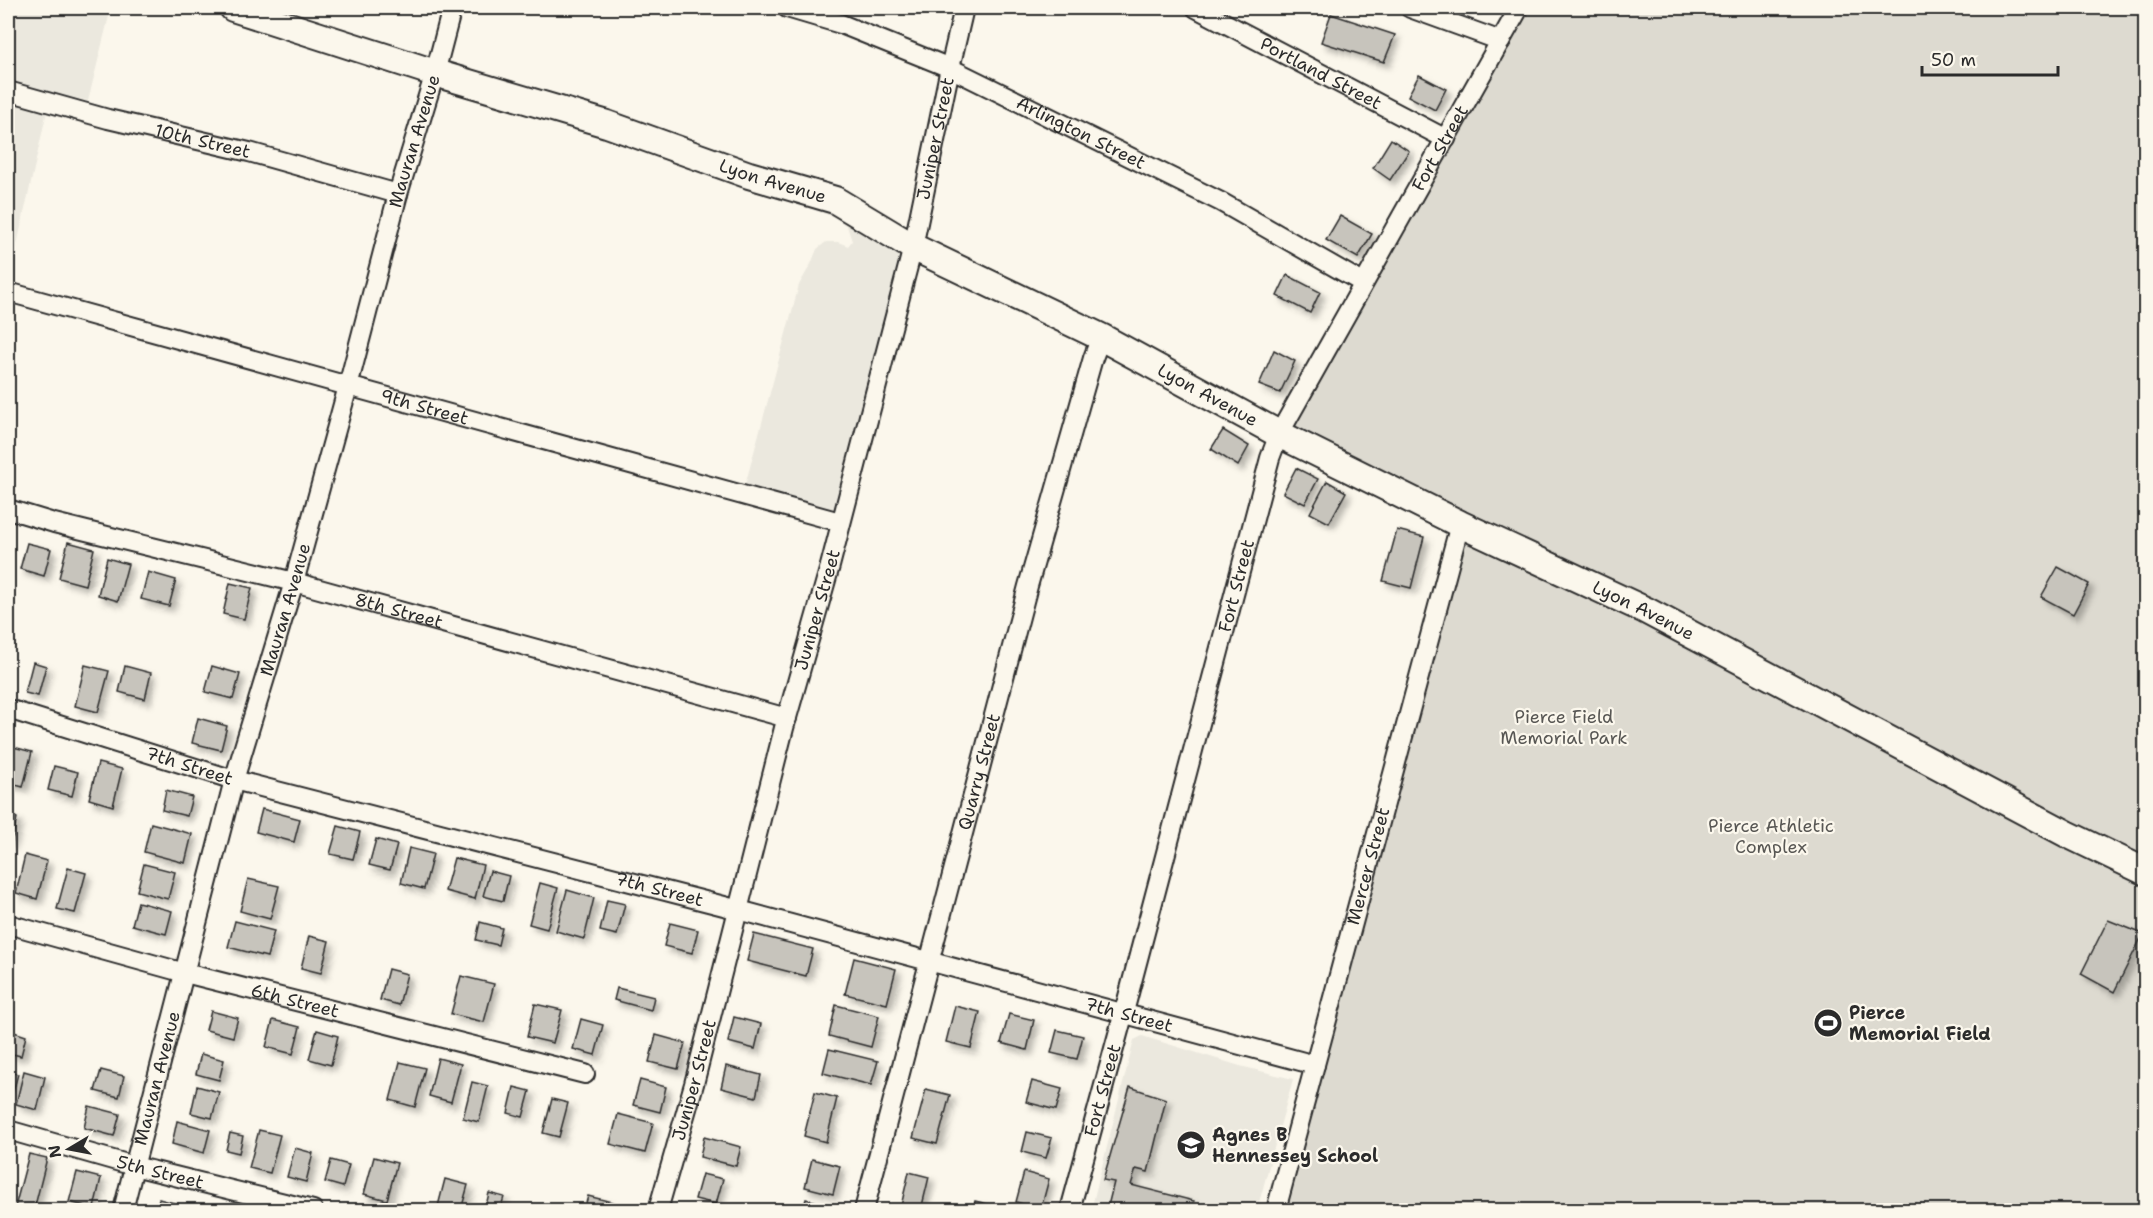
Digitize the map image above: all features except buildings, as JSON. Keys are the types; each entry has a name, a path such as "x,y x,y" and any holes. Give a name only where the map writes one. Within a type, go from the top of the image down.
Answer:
{"street":[{"name":"Lyon Avenue","path":"233,8 435,73 607,124 749,175 836,200 913,246 1101,336 1280,434 1460,524 1645,610 2067,834 2145,872"},
{"name":"Mauran Avenue","path":"123,1210 234,780 294,582 398,194 452,8"},
{"name":"Arlington Street","path":"787,8 841,24 950,68 1221,202 1363,283"},
{"name":"Juniper Street","path":"658,1210 694,1084 787,718 830,566 913,246 964,8"},
{"name":"Portland Street","path":"1196,8 1446,139"},
{"path":"1410,8 1501,40"},
{"name":"Fort Street","path":"1070,1210 1270,458 1280,434 1363,283 1520,8"},
{"name":"10th Street","path":"8,91 108,119 249,152 398,194"},
{"name":"9th Street","path":"8,291 840,522"},
{"name":"Quarry Street","path":"864,1210 1028,586 1089,370 1101,336"},
{"name":"8th Street","path":"8,509 54,523 294,582 787,718"},
{"name":"Mercer Street","path":"1276,1210 1460,524"},
{"name":"7th Street","path":"8,710 234,780 1124,1012 1315,1065"},
{"name":"6th Street","path":"8,924 185,973 585,1074"},
{"name":"5th Street","path":"8,1130 134,1166 313,1210"}],"shaded area":[{"path":"8,8 111,8 88,101 51,93 8,285"},
{"path":"813,204 913,243 843,519 743,493 799,285 817,249 826,242 838,242 848,246 852,241 847,226 835,217 814,210"},
{"name":"Agnes B Hennessey School","path":"1142,1036 1240,1066 1293,1079 1257,1210 1091,1210 1134,1040"}],"green space":[{"name":"Pierce Athletic Complex","path":"1523,8 2145,8 2145,1210 1285,1210 1461,539 1289,432"}],"place":[{"name":"Pierce Memorial Field","path":"1828,1023"},
{"name":"Agnes B Hennessey School","path":"1191,1145"}],"park label":[{"name":"Pierce Field Memorial Park","path":"1564,727"}]}
